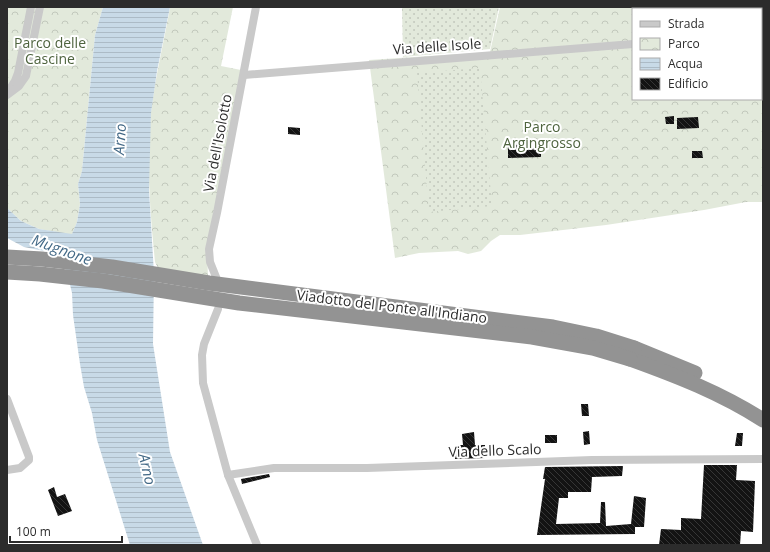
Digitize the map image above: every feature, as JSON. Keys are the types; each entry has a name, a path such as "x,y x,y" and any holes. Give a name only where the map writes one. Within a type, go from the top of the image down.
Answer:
{"highway":[{"name":"Viadotto del Ponte all'Indiano","path":"7,257 42,259 112,267 209,283 545,326 596,336 744,408 763,420"},
{"name":"Viadotto del Ponte all'Indiano","path":"7,272 103,281 239,303 532,337 632,354 671,362 710,380 763,409"}],"street":[{"path":"10,91 18,73 31,7"},
{"path":"10,91 26,76 40,7"},
{"name":"Via dell'Isolotto","path":"218,282 210,262 209,249 256,7"},
{"name":"Via delle Isole","path":"244,74 632,44"},
{"path":"218,309 204,344 202,355 203,383 228,475 257,545"},
{"path":"7,399 29,460 22,467 7,470"},
{"name":"Via dello Scalo","path":"228,475 274,468 367,468 592,460 763,459"}],"green space":[{"name":"Parco delle Cascine","path":"7,7 103,7 95,35 82,171 78,184 80,204 77,222 72,235 39,229 21,221 7,208"},
{"path":"170,7 233,7 221,66 241,70 207,249 208,278 158,268 155,262 149,187 151,112"},
{"path":"402,7 499,7 490,49 403,57"},
{"name":"Parco Argingrosso","path":"500,7 763,7 763,202 746,202 606,225 520,235 500,235 491,241 481,251 468,254 458,251 419,253 395,258 369,60 490,52"},
{"path":"480,68 492,206 429,212 417,73"}],"water":[{"path":"103,7 170,7 157,71 151,113 149,190 154,274 153,344 170,452 203,545 130,545 97,440 92,413 84,387 73,315 72,293 65,264 59,254 24,247 7,238 7,208 21,221 39,229 72,234 77,222 80,204 78,184 82,171 95,35"}],"building":[{"path":"674,116 674,124 666,124 665,117"},
{"path":"698,117 699,128 677,129 677,118"},
{"path":"288,127 300,128 300,135 288,134"},
{"path":"541,144 541,157 508,158 508,145"},
{"path":"692,151 702,151 703,158 692,158"},
{"path":"581,404 588,404 589,416 582,416"},
{"path":"589,431 590,444 584,445 583,432"},
{"path":"474,432 475,445 485,445 485,458 455,459 454,448 460,448 460,445 463,445 462,434"},
{"path":"737,433 743,433 742,446 735,446"},
{"path":"545,435 557,435 557,443 545,443"},
{"path":"704,465 737,465 736,480 755,481 753,532 741,531 740,545 659,545 661,529 681,530 681,518 701,519"},
{"path":"623,466 622,476 592,477 591,492 568,492 568,498 559,498 556,524 600,523 601,502 605,502 606,526 631,524 634,496 646,498 644,527 635,527 635,534 537,535 545,479 543,479 545,467"},
{"path":"269,474 270,477 242,484 241,479"},
{"path":"54,487 57,497 65,494 72,511 58,516 48,490"}],"water label":[{"name":"Arno","path":"119,139"},
{"name":"Mugnone","path":"62,249"},
{"name":"Arno","path":"148,469"}]}
